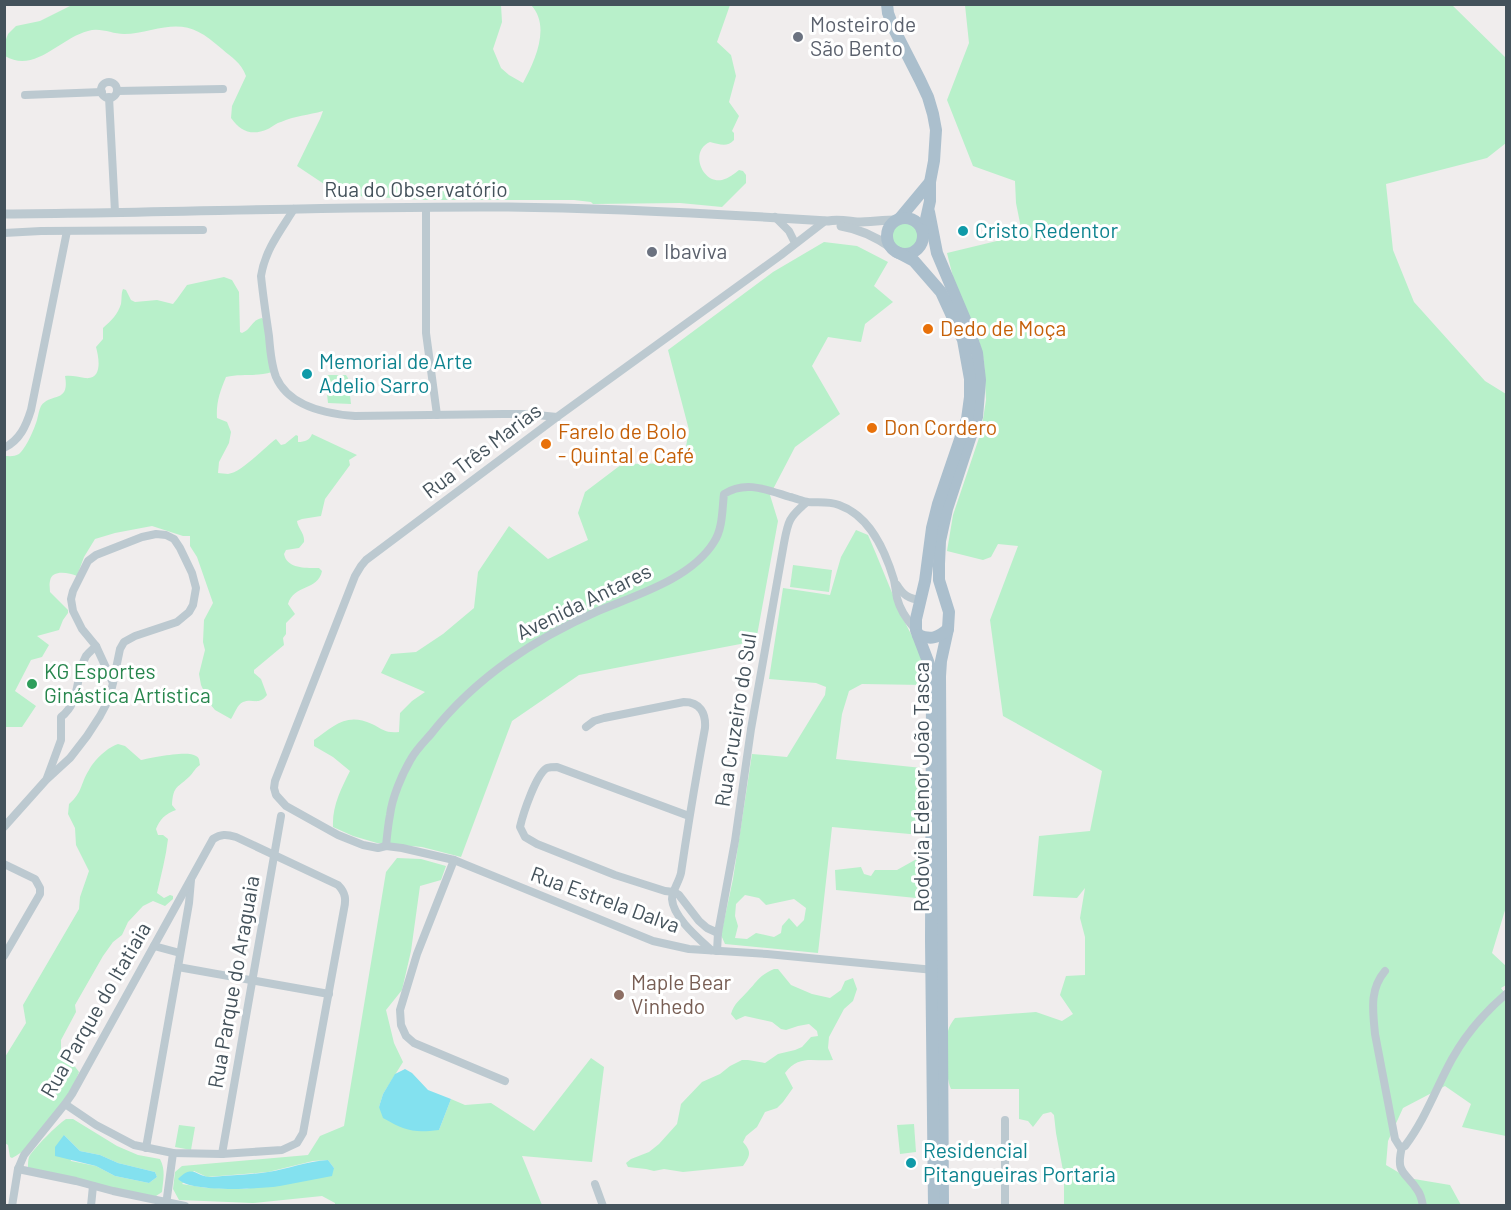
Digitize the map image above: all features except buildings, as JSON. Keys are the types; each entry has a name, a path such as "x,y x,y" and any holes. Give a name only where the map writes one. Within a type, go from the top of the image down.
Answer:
{"main road":[{"name":"Rodovia Edenor João Tasca","path":"887,4 894,29 921,80 933,114 936,130 926,232 967,324 977,353 980,380 977,417 947,509 940,541 939,580 948,608 948,629 941,661 934,1206"},
{"path":"930,182 892,224 887,233 894,250 914,261 941,292 963,340 970,377 967,419 938,504 932,528 926,580 916,620 917,632 929,639 940,636 948,629"},
{"path":"894,250 902,253 912,252 921,246 926,232 916,220 898,219"},
{"path":"934,283 946,274"},
{"path":"921,600 948,608"},
{"name":"Rodovia Edenor João Tasca","path":"917,632 929,664 932,689 936,970 943,1206"}],"street":[{"path":"109,98 102,92 103,85 110,82 114,84 117,91"},
{"path":"109,98 117,91 224,89"},
{"path":"25,96 102,92"},
{"path":"109,98 116,212"},
{"name":"Rua do Observatório","path":"4,214 504,207 657,210 826,221 859,222 898,219"},
{"path":"426,208 426,333 437,415"},
{"path":"294,209 271,246 263,263 261,276 272,360 275,376 282,388 313,409 355,417 503,414 557,417"},
{"path":"775,217 789,231 795,243"},
{"name":"Rua do Observatório","path":"826,221 875,237 894,250"},
{"name":"Rua Três Marias","path":"276,795 275,781 355,576 361,566 383,547 557,417 826,221"},
{"path":"4,233 203,230"},
{"path":"4,448 13,444 29,417 67,231"},
{"path":"540,415 549,423"},
{"name":"Avenida Antares","path":"386,846 390,812 411,758 442,720 482,681 543,638 586,616 669,581 686,570 713,544 720,532 724,494 734,488 759,487 807,502"},
{"path":"807,502 824,501 838,505 852,511 865,522 886,557 902,612 917,632"},
{"name":"Rua Cruzeiro do Sul","path":"714,950 735,841 751,729 788,524 795,512 807,502"},
{"path":"4,827 46,780 70,758 100,716 109,699 113,683 120,649 124,642 177,622 189,612 196,597 195,580 180,548 174,539 166,535 156,534 142,537 105,550 88,561 76,584 71,599 73,610 82,629 96,646 113,683"},
{"path":"894,581 902,593 910,599 921,600"},
{"path":"46,780 61,740 61,717 73,703 85,658 96,646"},
{"path":"586,727 604,718 672,704 692,702 704,714 705,720 680,881 672,899 689,930 714,950"},
{"path":"689,816 557,767 550,767 543,771 537,780 520,827 525,837 537,844 615,875 680,895 699,921 718,933"},
{"name":"Rua Estrela Dalva","path":"276,795 286,806 338,835 363,845 410,849 454,860 653,941 689,949 936,970"},
{"name":"Rua Parque do Araguaia","path":"222,1154 281,816"},
{"name":"Rua Parque do Itatiaia","path":"12,1206 18,1169 27,1150 65,1104 213,839 226,834 275,855"},
{"path":"65,1104 134,1145 172,1153 222,1154 282,1150 297,1143 303,1133 346,901 343,889 338,885 275,855"},
{"path":"454,860 414,965 400,1010 401,1025 406,1036 414,1043 505,1081"},
{"path":"4,864 35,879 40,888 40,894 4,956"},
{"path":"146,1148 190,897 190,879"},
{"path":"154,946 180,953"},
{"path":"178,967 328,994"},
{"path":"1385,971 1377,980 1374,993 1375,1034 1395,1139 1402,1147"},
{"path":"1423,1206 1420,1193 1402,1172 1399,1160 1402,1147 1413,1135 1425,1115 1451,1059 1463,1040 1506,994"},
{"path":"1005,1120 1005,1206"},
{"path":"166,1204 172,1153"},
{"path":"18,1169 166,1204 185,1206"},
{"path":"595,1184 603,1206"},
{"path":"91,1206 93,1186"}],"green space":[{"path":"72,5 501,5 502,22 493,49 501,68 523,83 539,44 540,23 531,5 730,5 717,42 731,55 736,76 729,102 739,116 732,131 734,140 726,145 710,142 700,152 699,159 704,172 709,177 722,180 739,170 746,175 746,183 722,207 680,203 593,204 574,200 427,200 357,196 324,184 297,166 323,111 291,118 257,132 243,129 231,118 232,106 246,76 242,67 205,36 190,28 172,26 127,34 92,30 27,61 5,56 5,42 8,34 16,26 40,21"},
{"path":"965,5 1452,5 1506,58 1506,143 1487,158 1386,184 1393,250 1414,302 1485,381 1506,394 1506,907 1492,953 1506,966 1506,985 1501,988 1506,995 1506,1136 1462,1127 1471,1104 1445,1086 1403,1108 1388,1141 1386,1165 1408,1178 1450,1185 1461,1205 1064,1205 1064,1176 1054,1115 1051,1112 1043,1114 1033,1127 1028,1121 1019,1119 1019,1089 951,1089 947,1069 947,1044 948,1029 955,1018 1036,1012 1062,1021 1073,1014 1060,995 1066,976 1085,975 1085,937 1080,918 1085,888 1077,898 1033,896 1039,836 1090,831 1102,771 1003,716 990,620 1018,546 998,544 991,557 983,560 947,551 953,515 981,432 986,400 984,362 978,336 955,285 947,253 1005,239 1021,228 1015,181 973,166 947,100 969,43"},
{"path":"905,222 915,226 919,236 915,246 905,250 895,246 891,236 895,226"},
{"path":"824,242 857,246 888,262 874,286 893,302 865,324 861,342 828,337 812,366 840,414 795,447 770,495 778,521 756,641 579,675 512,721 461,857 422,847 377,843 333,827 340,791 350,771 333,757 314,746 314,740 341,722 355,719 387,731 399,732 400,713 425,692 381,673 391,654 416,652 443,634 474,608 478,572 509,526 548,559 588,540 578,513 585,492 622,464 683,463 689,430 668,350 773,272"},
{"path":"224,277 232,280 239,292 240,332 246,331 258,319 262,318 265,321 272,372 226,377 219,397 217,418 227,422 231,432 229,443 219,462 218,473 233,473 276,439 281,445 296,435 298,442 307,440 312,434 357,455 349,460 350,465 325,499 321,516 297,521 304,542 299,548 286,550 284,554 289,563 293,565 303,568 319,568 322,571 316,582 295,593 291,598 288,604 295,614 286,623 284,645 254,670 254,673 261,679 267,695 258,701 241,703 231,719 215,710 210,704 201,685 199,674 205,650 204,620 213,603 197,557 190,546 190,536 152,526 95,539 84,557 77,576 57,573 51,577 50,592 68,610 68,613 59,630 37,636 49,645 42,657 31,660 15,691 36,706 22,727 5,727 4,456 15,456 22,451 32,434 41,406 65,391 65,376 91,378 95,376 98,367 96,347 103,339 103,328 120,308 123,289 135,302 157,300 173,304 187,285"},
{"path":"325,375 346,375 351,404 328,403"},
{"path":"856,530 868,535 900,612 918,647 925,675 924,685 862,684 849,691 842,714 836,759 922,768 921,835 832,827 818,953 725,944 721,935 733,879 752,754 787,757 825,695 826,687 816,683 769,679 783,588 830,595 841,557","holes":["745,895 759,898 766,905 794,899 806,908 804,920 797,927 789,918 782,926 781,933 774,937 756,933 747,939 735,938 738,926 735,916 736,904"]},
{"path":"793,565 832,570 829,592 790,587"},
{"path":"118,744 125,746 141,760 185,754 192,754 199,759 200,765 175,790 172,805 176,810 163,817 156,829 158,835 163,835 168,839 157,893 164,898 173,896 173,899 165,906 153,901 143,906 103,956 75,1005 76,1012 61,1040 61,1054 79,1072 75,1082 41,1133 21,1153 12,1158 8,1145 5,1143 5,1057 26,1023 23,1005 79,909 80,897 89,871 76,845 75,828 68,814 69,804 77,796 94,762"},
{"path":"922,856 920,895 916,898 836,890 835,870 861,867 864,874 871,876 875,870 897,870"},
{"path":"397,858 421,859 446,866 441,880 420,886 411,951 402,990 386,1010 394,1043 403,1062 383,1094 379,1107 439,1130 451,1099 465,1105 491,1103 534,1131 591,1058 604,1067 592,1162 522,1156 542,1205 335,1206 335,1203 322,1196 253,1203 179,1200 173,1189 175,1172 182,1166 308,1155 320,1136 344,1126 386,872","holes":["328,1160 334,1168 246,1189 207,1188 182,1184 194,1171 207,1177 268,1172 313,1161"]},
{"path":"778,969 791,985 812,994 830,998 841,990 845,981 853,978 857,989 853,1001 844,1009 829,1037 828,1048 833,1060 807,1060 790,1067 785,1073 793,1088 777,1108 765,1112 757,1127 746,1136 743,1142 749,1154 743,1166 683,1172 628,1167 626,1163 649,1152 677,1124 681,1104 702,1082 742,1060 765,1063 778,1054 802,1047 811,1037 818,1036 817,1031 809,1024 786,1030 772,1022 745,1016 736,1020 731,1014 736,1004 757,981 765,973"},
{"path":"66,1119 73,1119 117,1146 138,1155 160,1159 164,1171 162,1192 153,1198 34,1171 28,1167 31,1153","holes":["64,1135 80,1151 155,1172 157,1177 149,1183 115,1176 96,1166 71,1161"]},
{"path":"914,1124 916,1152 900,1154 897,1125"},
{"path":"179,1125 195,1127 191,1150 175,1147"}],"water":[{"path":"405,1069 428,1090 451,1099 439,1130 410,1130 383,1118 379,1107 383,1094 395,1074"},
{"path":"64,1135 80,1151 155,1172 157,1177 149,1183 115,1176 96,1166 55,1156 55,1147"},
{"path":"328,1160 334,1168 332,1176 280,1186 243,1189 211,1188 185,1183 178,1179 188,1172 207,1177 247,1174"}],"place":[{"name":"Mosteiro de São Bento","path":"798,37"},
{"name":"Cristo Redentor","path":"963,231"},
{"name":"Ibaviva","path":"652,252"},
{"name":"Dedo de Moça","path":"928,329"},
{"name":"Memorial de Arte Adelio Sarro","path":"307,374"},
{"name":"Don Cordero","path":"872,428"},
{"name":"Farelo de Bolo - Quintal e Café","path":"546,444"},
{"name":"KG Esportes Ginástica Artística","path":"32,684"},
{"name":"Maple Bear Vinhedo","path":"619,995"},
{"name":"Residencial Pitangueiras Portaria","path":"911,1163"}]}
